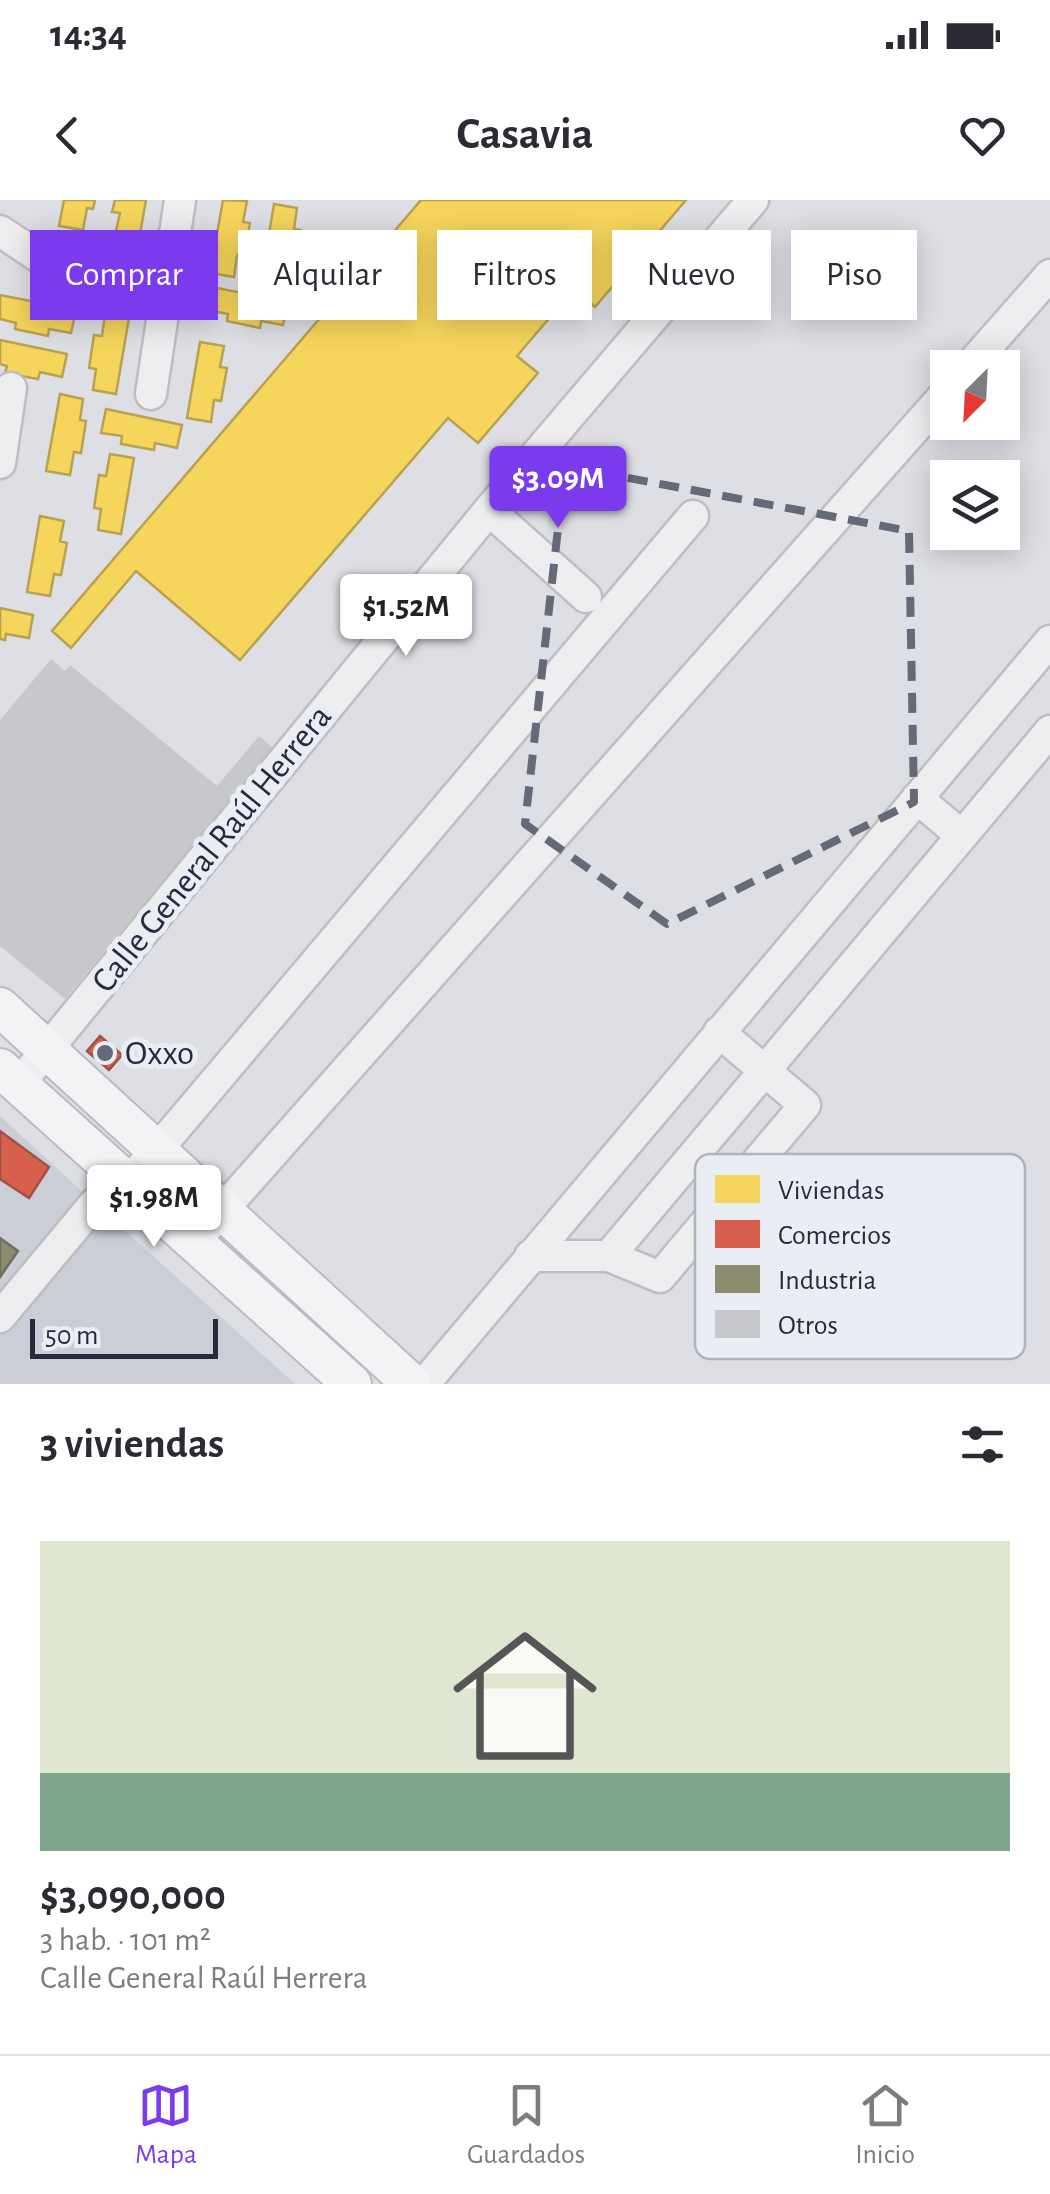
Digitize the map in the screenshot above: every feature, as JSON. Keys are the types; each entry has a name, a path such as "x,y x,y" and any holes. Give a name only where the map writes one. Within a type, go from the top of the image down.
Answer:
{"main road":[{"path":"0,1007 412,1384"},
{"path":"9,1076 352,1384"}],"street":[{"path":"176,230 180,200"},
{"name":"Calle General Raúl Herrera","path":"9,1076 48,1051 489,510 753,200"},
{"path":"0,231 30,251"},
{"path":"984,350 1050,275"},
{"path":"152,394 163,320"},
{"path":"0,463 12,388"},
{"path":"195,1241 930,411"},
{"path":"489,510 586,596"},
{"path":"0,1317 95,1203 129,1181 157,1150 693,516"},
{"path":"424,1384 1050,641"},
{"path":"609,1256 1050,731"},
{"path":"917,798 962,836"},
{"path":"719,1032 805,1105 764,1154"},
{"path":"530,1256 609,1256 660,1277 695,1235"}],"highlighted area":[{"path":"565,466 909,531 914,802 667,924 525,824"}],"shaded area":[{"path":"0,1116 112,1219 295,1384 0,1384"}],"building: Viviendas":[{"path":"64,200 95,200 93,209 87,208 83,230 59,226"},
{"path":"115,200 146,200 141,230 116,230 120,213 112,212"},
{"path":"223,200 247,201 243,222 250,223 249,230 238,230 234,277 218,274 218,230"},
{"path":"421,200 686,200 660,230 612,230 612,287 595,307 592,230 437,230 437,320 548,320 517,356 538,373 478,443 448,418 240,660 136,571 71,648 52,631 318,320 417,320 417,230 395,230"},
{"path":"274,204 297,208 294,229 301,230 270,230"},
{"path":"218,288 238,292 238,320 284,320 283,325 261,321 260,328 227,321 228,314 218,312"},
{"path":"0,295 30,301 30,320 74,320 71,333 49,329 48,336 15,329 16,323 0,319"},
{"path":"104,320 129,320 116,394 93,390 96,369 89,368 94,335 102,336"},
{"path":"0,340 67,354 62,377 40,372 38,379 5,373 7,366 0,364"},
{"path":"200,342 224,346 220,367 227,368 221,401 214,400 211,422 187,418"},
{"path":"60,394 83,399 80,420 86,421 81,453 74,452 70,475 46,471"},
{"path":"106,409 182,425 177,448 155,443 154,450 121,444 122,436 101,433"},
{"path":"110,454 134,458 121,534 98,530 101,509 94,508 99,475 106,476"},
{"path":"40,516 64,521 60,541 67,543 61,575 54,574 50,596 27,592"},
{"path":"0,608 33,615 29,638 6,634 5,640 0,639"}],"building: Comercios":[{"name":"Oxxo","path":"100,1036 122,1055 109,1070 87,1051"},
{"path":"0,1131 49,1167 29,1198 0,1179"}],"building: Industria":[{"path":"0,1238 18,1251 0,1277"}],"building: Otros":[{"path":"51,659 65,671 70,665 217,786 259,736 273,748 65,999 0,946 0,720"}],"place":[{"name":"Oxxo","path":"105,1053"}]}
